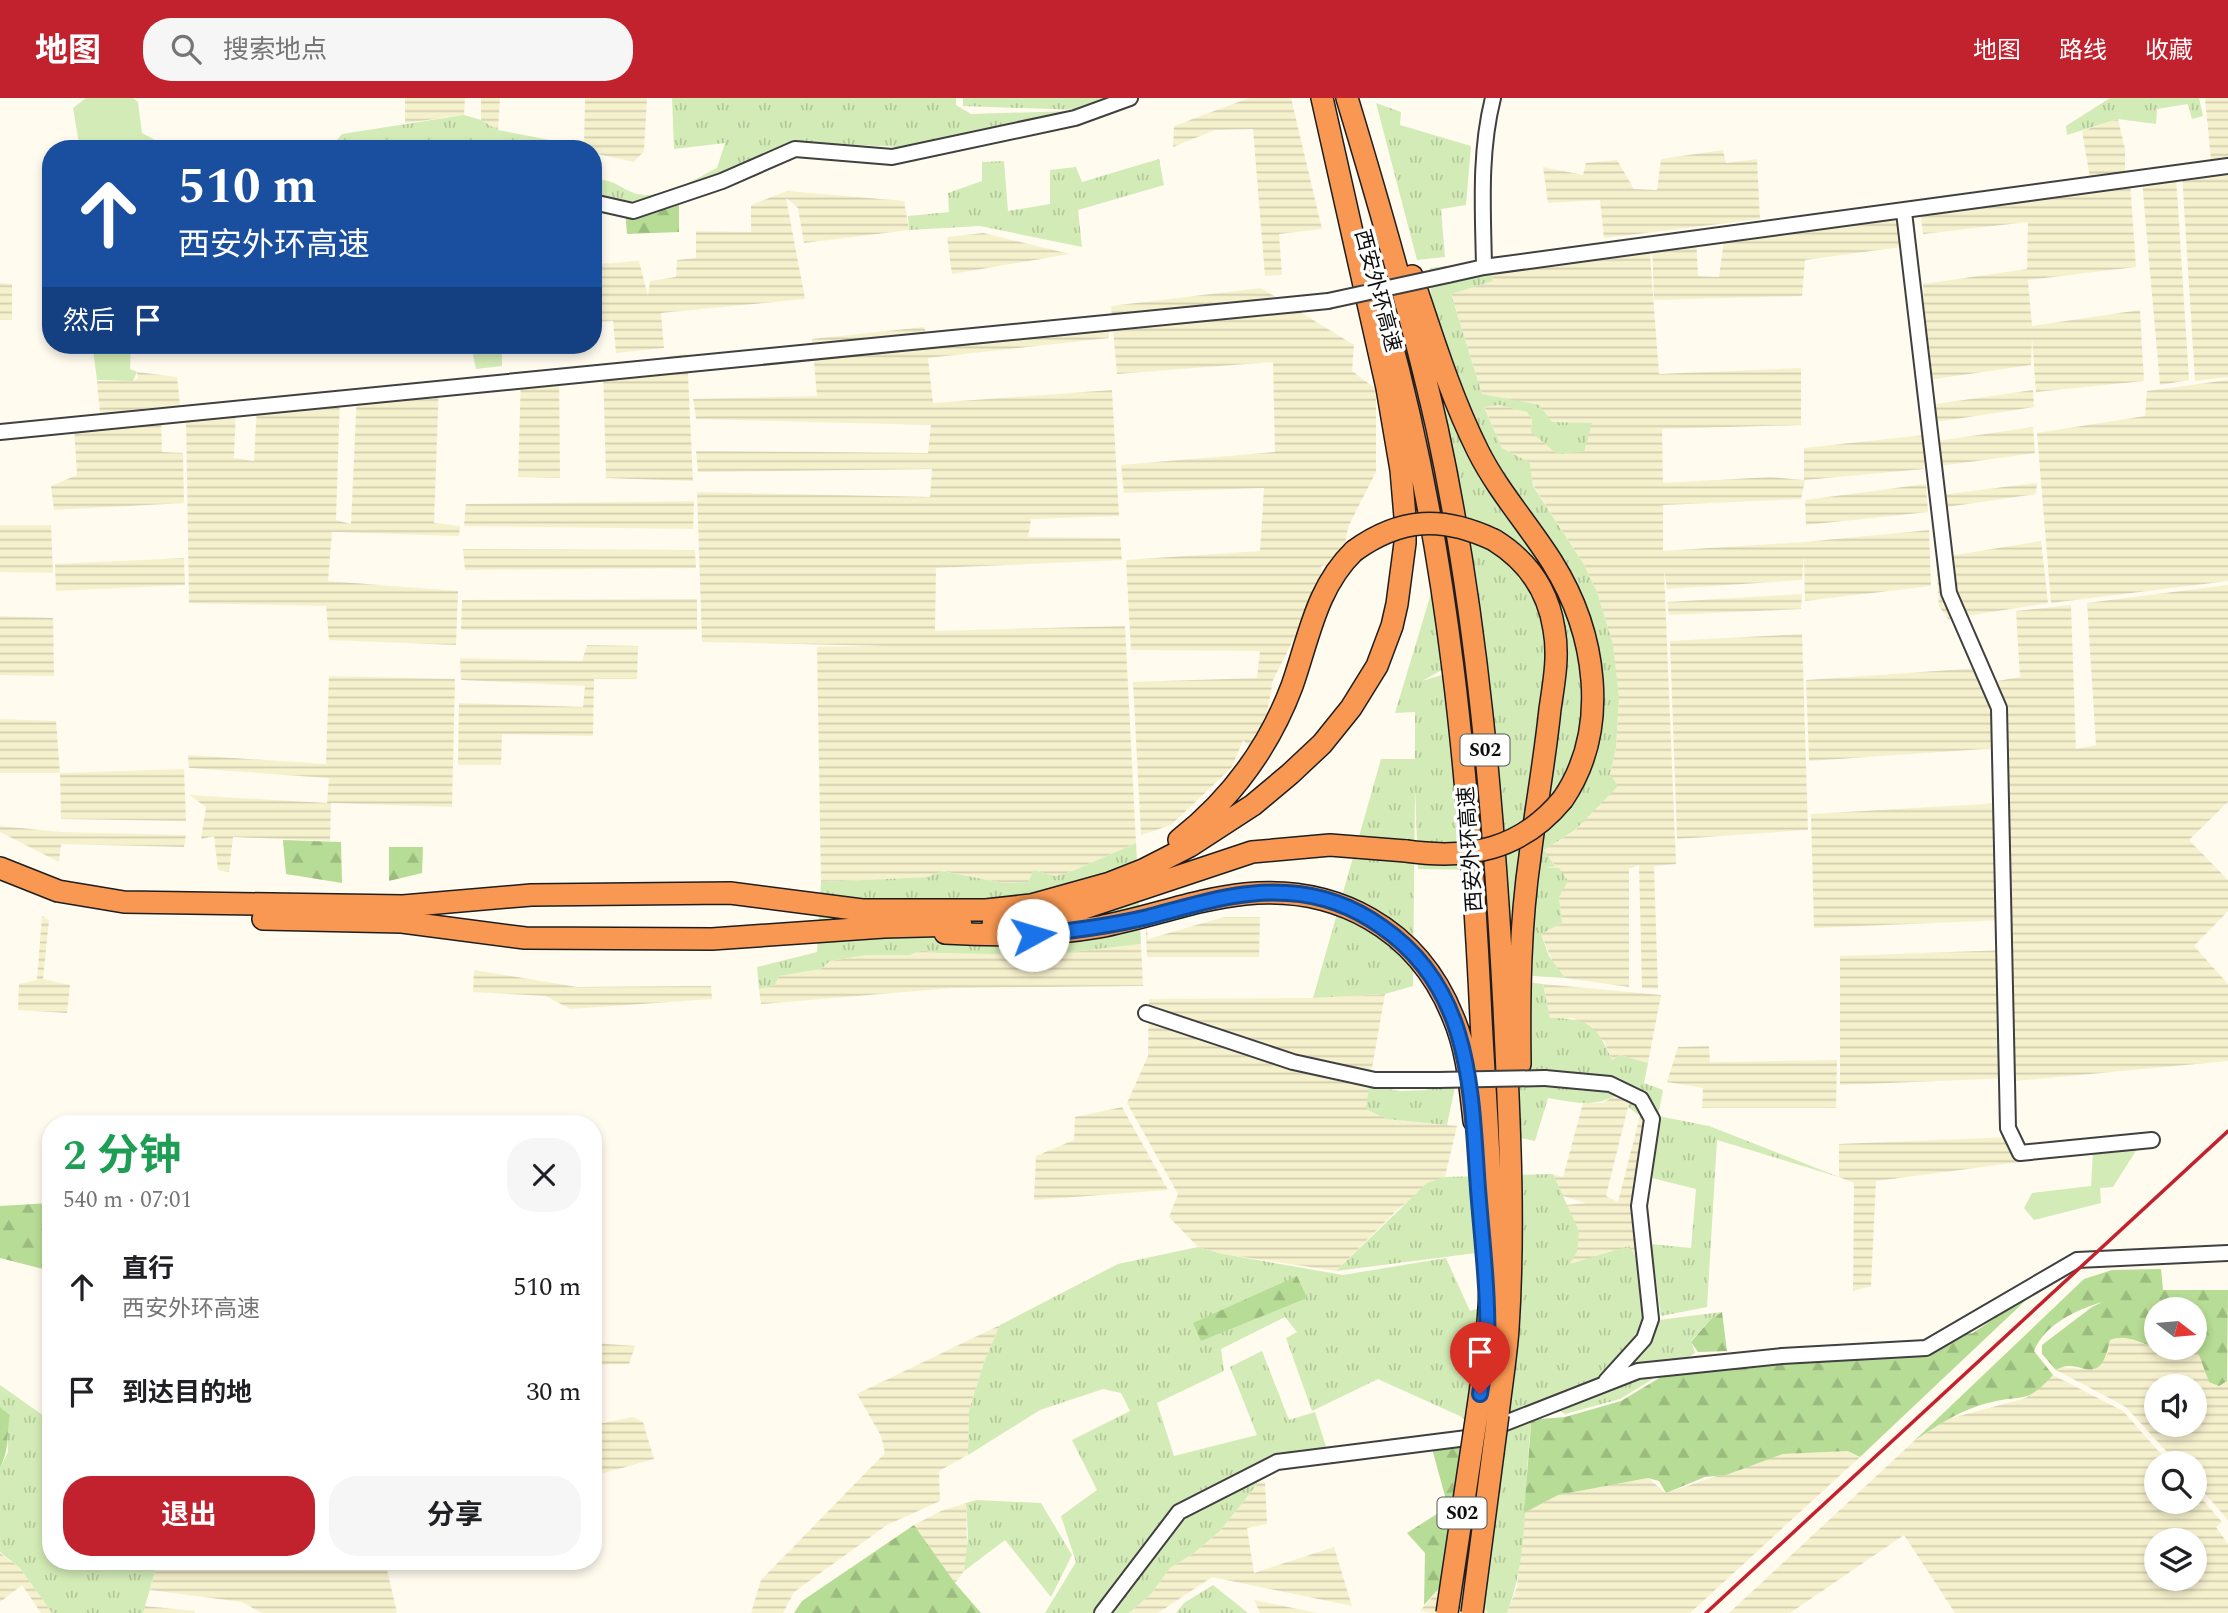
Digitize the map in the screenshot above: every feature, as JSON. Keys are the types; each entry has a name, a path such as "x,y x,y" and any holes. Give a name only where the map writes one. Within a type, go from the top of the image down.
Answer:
{"highway":[{"path":"0,868 58,891 124,902 403,906 531,895 730,893 862,911 986,910 1039,903 1110,883 1162,861 1212,833 1252,805 1307,760 1338,726 1377,666 1392,626 1402,577 1405,517 1401,470 1387,388 1323,98"},
{"name":"西安外环高速","path":"1323,98 1416,438 1449,634 1468,797 1491,1209 1488,1415 1472,1613"},
{"path":"0,883 55,904 124,916 402,922 524,938 712,939 884,927 992,924 1047,918 1116,899 1230,858 1271,849 1330,845 1446,855 1496,847 1518,838 1538,825 1563,799 1581,769 1593,717 1590,659 1559,573 1489,471 1457,404 1349,104"},
{"name":"西安外环高速","path":"1349,104 1412,327 1437,429 1452,506 1473,652 1497,873 1510,1161 1508,1331 1447,1613"},
{"path":"1110,883 1181,839 1210,814 1238,782 1278,719 1324,592 1338,569 1354,551 1387,531 1420,523 1458,526 1494,540 1519,558 1538,582 1551,612 1556,646 1550,712 1524,904 1520,1007 1521,1200 1508,1331"},
{"path":"884,927 978,935 1033,935 1097,927 1241,895 1274,892 1328,900 1375,922 1404,944 1428,970 1447,1001 1460,1035 1476,1144 1487,1345"}],"street":[{"path":"602,204 633,211 722,181 795,149 892,157 1075,118 1130,98"},
{"path":"1485,267 1483,183 1488,120 1493,98"},
{"path":"0,432 1328,301 1485,267 2228,166"},
{"path":"1904,212 1949,593 1999,708 2008,1129 2021,1153 2152,1140"},
{"path":"1146,1013 1293,1062 1375,1080 1545,1078 1610,1084 1641,1098 1651,1119 1639,1206 1651,1319 1644,1339 1602,1385"},
{"path":"1102,1613 1179,1512 1277,1462 1467,1438 1638,1371 1782,1356 1926,1348 2077,1260 2228,1253"}],"shaded area":[{"path":"405,98 465,98 464,115 405,123"},
{"path":"481,98 500,98 498,130 481,120"},
{"path":"585,98 647,98 644,151 634,162 602,155 602,140 584,140"},
{"path":"1249,98 1291,98 1322,229 1279,234 1282,275 1265,276 1253,129 1215,130 1173,147 1174,126"},
{"path":"2205,98 2228,98 2228,158 2211,160"},
{"path":"2118,119 2125,149 2125,173 2090,178 2082,131"},
{"path":"1723,150 1726,163 1757,159 1760,219 1604,238 1600,200 1548,203 1543,167 1583,175 1586,163 1617,160 1634,189 1657,190 1661,159"},
{"path":"2228,168 2228,377 2195,381 2182,174"},
{"path":"2176,176 2189,380 2160,385 2142,181"},
{"path":"2130,182 2136,267 2028,280 2032,326 2140,310 2144,381 2036,392 2032,338 2031,365 1928,380 1923,284 2027,269 2028,222 1923,234 1920,210"},
{"path":"787,191 904,201 909,230 804,243 798,208 786,198 805,299 661,313 664,348 616,353 613,321 602,322 602,264 639,261 648,296 650,281 676,277 677,260 696,258 696,231 751,232 751,205"},
{"path":"1914,210 1916,245 1805,260 1802,296 1654,300 1652,241 1696,236 1698,276 1719,277 1725,232"},
{"path":"983,233 1070,254 952,274 947,237"},
{"path":"1649,241 1659,374 1801,368 1801,425 1662,429 1663,483 1771,477 1804,480 1804,448 1925,435 1924,469 1805,480 1801,499 1663,505 1663,551 1805,542 1929,530 1931,586 1805,601 1804,556 1802,580 1667,589 1664,570 1676,864 1654,866 1658,989 1642,988 1639,865 1629,869 1629,987 1565,978 1554,965 1541,934 1562,923 1559,897 1531,868 1555,865 1543,850 1576,830 1610,774 1616,748 1619,697 1613,644 1597,592 1583,563 1533,485 1530,463 1502,448 1484,406 1499,405 1527,412 1532,420 1531,432 1592,424 1552,422 1492,396 1482,394 1451,293 1493,281 1489,263"},
{"path":"0,283 12,284 12,320 0,320"},
{"path":"1261,288 1354,345 1352,371 1376,389 1376,472 1348,527 1342,563 1321,566 1321,585 1273,680 1259,757 1243,740 1232,767 1171,825 1141,835 1133,682 1257,678 1260,651 1131,650 1126,560 1260,551 1264,488 1124,493 1121,465 1275,452 1273,362 1117,374 1111,306"},
{"path":"1109,323 1109,338 928,358 933,403 1112,390 1119,516 1031,519 1028,537 1120,538 1122,560 936,568 935,631 1125,626 1136,843 1055,876 1034,870 1028,882 1004,883 942,871 928,877 821,882 817,647 890,646 702,642 697,492 930,497 932,469 698,472 696,451 928,453 931,425 696,419 693,399 817,396 812,339 924,327 928,339"},
{"path":"687,354 693,481 606,478 603,366"},
{"path":"559,369 560,478 518,477 521,376"},
{"path":"137,372 177,377 180,405 100,413 97,381 133,381 138,378"},
{"path":"2228,380 2228,581 2051,603 2037,433 2145,416 2147,391"},
{"path":"439,383 434,523 460,526 459,536 332,532 328,581 458,591 456,645 329,640 326,606 189,603 186,416 236,408 234,458 254,461 257,405 340,395 336,520 351,524 357,393"},
{"path":"2033,390 2034,407 1930,423 1929,405"},
{"path":"161,416 162,452 183,453 184,503 54,510 51,486 77,475 74,426"},
{"path":"2033,427 2035,453 1932,467 1930,442"},
{"path":"2037,483 2036,494 1933,509 1932,496"},
{"path":"1926,484 1928,512 1806,525 1805,500"},
{"path":"694,501 693,529 464,526 466,504"},
{"path":"0,525 51,525 53,573 0,572"},
{"path":"2041,541 2048,603 1948,619 1939,606 1936,558"},
{"path":"463,549 695,550 696,568 465,570"},
{"path":"184,558 185,585 56,591 55,564"},
{"path":"2228,585 2228,802 2189,840 2228,880 2228,911 2194,946 2228,984 2228,1061 2015,1081 2006,716 1997,681 2020,677 2016,611 2071,605 2076,749 2096,745 2087,603"},
{"path":"1802,594 1801,609 1669,615 1667,602"},
{"path":"697,599 697,630 461,630 462,600"},
{"path":"0,616 53,618 54,676 0,675"},
{"path":"1802,634 1808,830 1677,839 1670,641"},
{"path":"587,645 638,646 637,679 594,679 593,736 502,734 501,765 458,765 459,703 583,707 585,686 461,680 460,658 582,661"},
{"path":"1980,668 1997,698 1999,748 1809,761 1806,680"},
{"path":"329,676 455,679 452,807 331,803 330,841 233,837 229,872 218,870 214,836 201,839 206,807 189,795 327,803 329,778 189,768 188,755 326,764"},
{"path":"0,719 56,721 60,773 0,773"},
{"path":"184,769 186,821 61,819 60,773"},
{"path":"2001,803 2005,920 1814,928 1811,814"},
{"path":"0,826 61,832 186,835 184,847 61,844 59,862 0,832"},
{"path":"1145,913 1148,939 1224,917 1260,917 1259,957 1147,957"},
{"path":"42,916 49,920 43,979 70,985 67,1013 18,1010 19,984 37,980"},
{"path":"1141,944 1143,986 953,988 761,1004 759,989 775,985 779,976 821,969 830,961 867,955 910,955 922,950 937,953 1046,955"},
{"path":"2007,950 2009,1078 1840,1085 1840,956"},
{"path":"474,970 577,987 711,986 712,999 570,1009 546,996 473,992"},
{"path":"1543,984 1661,995 1648,1063 1620,1055 1612,1060 1604,1041 1573,1018 1550,1018"},
{"path":"1385,994 1369,1085 1387,1119 1457,1126 1445,1177 1400,1207 1336,1271 1223,1254 1198,1247 1169,1217 1178,1194 1127,1103 1148,1056 1149,999 1313,998"},
{"path":"1709,1046 1710,1062 1837,1060 1836,1108 1702,1108 1703,1088 1667,1082 1678,1047"},
{"path":"1616,1095 1632,1100 1606,1196 1618,1202 1640,1116 1652,1125 1636,1223 1646,1300 1639,1283 1637,1258 1569,1265 1579,1231 1566,1205 1586,1203 1563,1196 1553,1174 1563,1177 1583,1103 1603,1103"},
{"path":"1122,1107 1168,1190 1034,1200 1036,1156 1074,1140 1075,1117"},
{"path":"2011,1137 2021,1162 1876,1181 1871,1286 1853,1291 1854,1183 1839,1177 1839,1144"},
{"path":"1000,1325 984,1362 969,1411 968,1455 939,1471 940,1501 887,1525 794,1592 783,1613 751,1613 761,1580 885,1453 881,1436 857,1394"},
{"path":"2120,1336 2144,1344 2144,1360 2205,1360 2228,1380 2228,1520 2207,1496 2207,1451 2166,1451 2153,1437 2207,1437 2207,1374 2144,1374 2144,1427 2126,1407 2056,1370 2061,1367 2094,1370 2108,1353 2110,1340"},
{"path":"602,1344 635,1346 629,1364 602,1365"},
{"path":"2053,1375 2123,1411 2158,1451 2144,1451 2144,1514 2207,1514 2207,1505 2222,1522 2216,1527 2228,1544 2228,1613 1955,1613 1904,1535 1790,1613 1729,1613 1914,1441 1948,1419 2026,1398"},
{"path":"633,1417 643,1422 654,1459 602,1473 602,1423"},
{"path":"1848,1451 1860,1457 1690,1613 1507,1613 1517,1587 1524,1513 1558,1495 1648,1478 1666,1493 1783,1454"},
{"path":"1265,1482 1267,1524 1247,1528 1254,1573 1334,1547 1352,1606 1212,1577 1158,1613 1129,1613 1151,1594 1170,1568 1194,1553 1220,1531 1258,1483"},
{"path":"966,1503 967,1551 964,1571 955,1583 914,1525 941,1511"},
{"path":"0,1553 20,1568 52,1613 41,1613 22,1585 0,1602"},
{"path":"156,1570 387,1570 397,1613 262,1613 242,1602 150,1590"},
{"path":"1451,1575 1466,1576 1488,1613 1420,1611"},
{"path":"1254,1600 1317,1613 1260,1613"},
{"path":"145,1606 194,1611 195,1613 143,1613"}],"green space":[{"path":"86,98 133,98 138,102 142,133 155,140 78,140 73,108"},
{"path":"672,98 956,98 956,105 971,114 1072,111 901,147 793,142 664,210 639,213 602,202 602,180 644,195 677,188 717,168 725,143 674,149"},
{"path":"963,98 1115,98 1080,110 963,106"},
{"path":"2110,98 2199,98 2203,116 2192,119 2188,104 2157,109 2156,124 2118,119 2067,135 2066,126"},
{"path":"1376,103 1401,112 1400,125 1471,146 1466,205 1441,209 1445,257 1417,260"},
{"path":"464,115 481,120 498,130 550,140 337,140 342,134"},
{"path":"1159,159 1164,185 1078,210 1082,247 980,226 909,230 908,216 949,212 948,193 982,181 982,162 1004,161 1008,211 1050,204 1050,170 1076,167 1082,182"},
{"path":"679,205 679,232 627,234 625,211 652,211"},
{"path":"1489,262 1493,281 1451,294 1482,394 1539,405 1552,422 1592,423 1584,452 1557,454 1531,432 1532,420 1527,412 1499,405 1484,407 1502,448 1530,463 1533,486 1583,563 1597,592 1613,644 1619,697 1616,748 1610,774 1618,786 1575,830 1544,850 1555,866 1545,868 1559,868 1568,881 1559,897 1562,923 1541,934 1549,956 1565,978 1480,973 1482,870 1418,869 1415,786 1413,986 1385,994 1313,998 1381,759 1415,759 1415,712 1395,713 1436,577 1442,670 1422,681 1448,673 1430,268"},
{"path":"94,354 131,354 130,369 137,372 133,381 97,380"},
{"path":"473,354 502,354 502,366 476,369"},
{"path":"283,840 341,842 342,883 286,874"},
{"path":"1136,843 1141,944 1046,955 937,953 922,950 910,955 867,955 830,961 821,969 779,976 775,985 759,989 757,967 817,952 821,882 928,877 941,871 1004,883 1028,882 1034,870 1055,876"},
{"path":"389,847 423,847 422,873 389,881"},
{"path":"1526,982 1543,984 1550,1018 1582,1022 1596,1031 1612,1060 1620,1055 1648,1063 1644,1083 1663,1090 1658,1116 1709,1126 1839,1177 1717,1140 1707,1307 1661,1316 1651,1244 1691,1248 1696,1189 1648,1177 1659,1119 1652,1125 1628,1107 1632,1100 1617,1095 1591,1103 1548,1098 1535,1141 1469,1128 1478,1084 1508,1089"},
{"path":"1431,1079 1443,1087 1456,1082 1447,1125 1387,1119 1366,1109 1369,1085 1400,1091 1427,1090"},
{"path":"2139,1146 2113,1187 2100,1188 2101,1203 2034,1220 2024,1208 2032,1193 2091,1186 2093,1150"},
{"path":"1553,1174 1579,1231 1577,1252 1570,1264 1629,1246 1637,1258 1639,1283 1646,1300 1647,1331 1611,1380 1528,1420 1531,1425 1523,1544 1507,1613 1488,1613 1466,1577 1451,1575 1472,1516 1475,1435 1462,1417 1378,1379 1312,1411 1286,1338 1297,1332 1285,1317 1221,1349 1224,1371 1157,1403 1174,1456 1257,1435 1230,1367 1262,1351 1289,1420 1315,1412 1331,1462 1258,1468 1242,1475 1258,1483 1220,1531 1194,1553 1170,1568 1151,1594 1129,1613 1045,1613 1076,1562 1061,1516 1097,1490 1072,1440 1130,1411 1121,1393 1103,1389 1040,1410 968,1455 969,1411 984,1362 1000,1325 1118,1264 1198,1247 1223,1254 1343,1275 1446,1258 1470,1311 1501,1302 1476,1253 1336,1271 1427,1183 1445,1177"},
{"path":"42,1204 42,1269 0,1258 0,1206"},
{"path":"2161,1269 2163,1290 2228,1290 2227,1381 2219,1386 2209,1382 2201,1360 2207,1360 2207,1297 2144,1297 2144,1343 2128,1338 2116,1338 2110,1340 2105,1356 2094,1369 2064,1366 2056,1370 2042,1354 2042,1345 2102,1302 2062,1319 2039,1341 2034,1351 2053,1375 2037,1391 2025,1397 1971,1408 1914,1441 2084,1279 2112,1270"},
{"path":"1297,1276 1307,1298 1201,1341 1193,1323"},
{"path":"2041,1286 1860,1457 1848,1451 1783,1454 1726,1475 1705,1477 1666,1493 1659,1481 1648,1478 1558,1495 1524,1513 1531,1425 1528,1420 1565,1417 1621,1401 1691,1359 1804,1360 1973,1333"},
{"path":"1722,1312 1711,1319 1691,1341 1695,1353 1620,1399 1565,1414 1560,1411 1615,1384 1659,1320"},
{"path":"1722,1312 1727,1351 1698,1352 1691,1342 1711,1319"},
{"path":"0,1385 42,1415 42,1570 155,1570 143,1613 52,1613 20,1568 0,1552 0,1468 8,1452 10,1415 0,1407"},
{"path":"0,1407 10,1415 7,1448 0,1468"},
{"path":"1465,1442 1463,1511 1472,1516 1474,1532 1451,1575 1424,1605 1425,1553 1407,1533 1448,1507 1431,1445"},
{"path":"977,1500 1041,1503 1072,1555 1051,1597 1005,1540 964,1571 968,1537 966,1503"},
{"path":"914,1525 955,1583 981,1613 794,1613 802,1601"},
{"path":"1213,1585 1248,1613 1176,1613 1184,1603"}],"railway":[{"path":"1706,1613 2228,1131"}],"route":[{"path":"1033,935 1097,927 1241,895 1287,892 1311,895 1360,913 1404,944 1428,970 1447,1001 1464,1053 1476,1144 1486,1295 1487,1345 1480,1394"}]}
